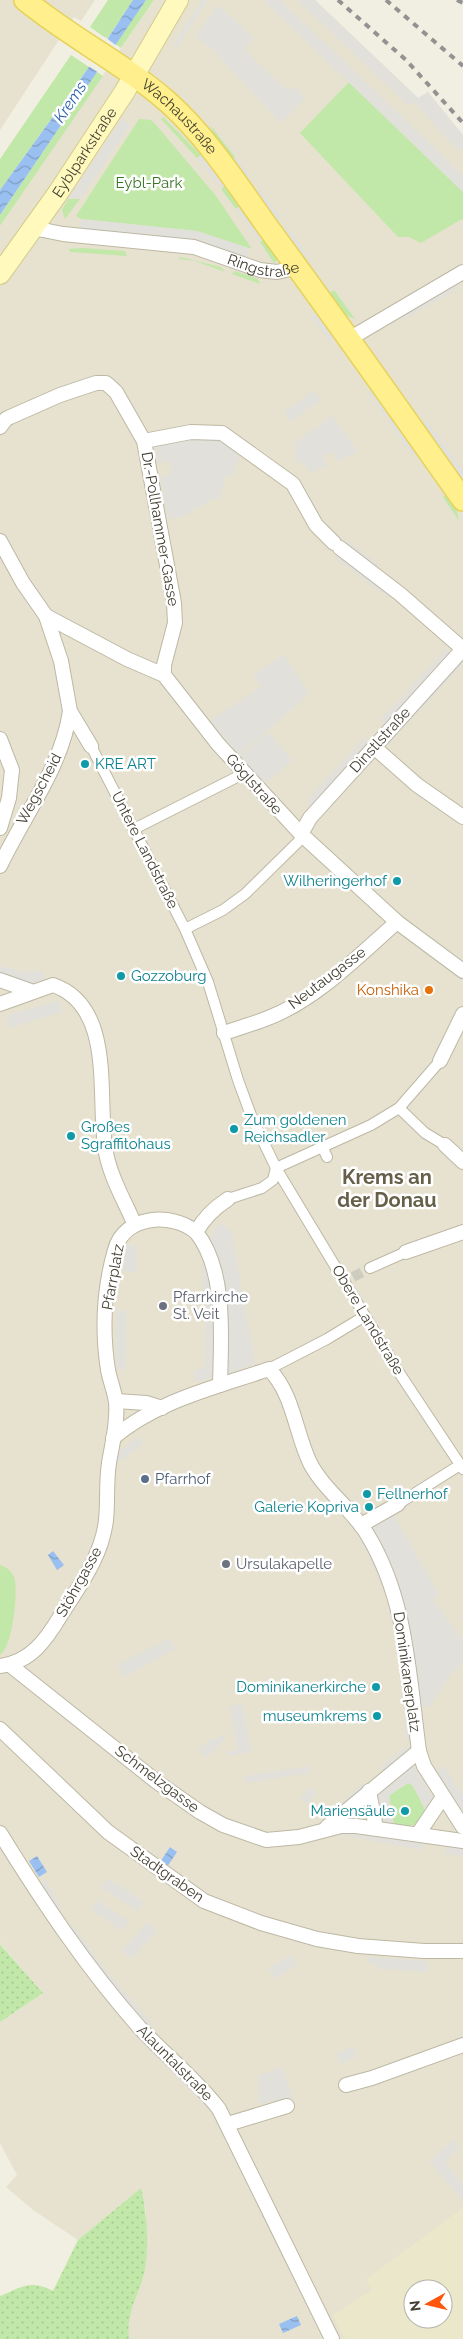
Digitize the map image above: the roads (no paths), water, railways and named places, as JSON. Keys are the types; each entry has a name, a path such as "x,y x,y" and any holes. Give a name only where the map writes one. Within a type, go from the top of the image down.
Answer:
{"main road":[{"name":"Wachaustraße","path":"25,0 65,31 133,76 169,103 190,125 226,169 298,268"},
{"name":"Eyblparkstraße","path":"33,228 133,76 178,0"},
{"path":"0,274 33,228"},
{"name":"Ringstraße","path":"298,268 463,500"}],"street":[{"name":"Ringstraße","path":"33,228 63,234 194,247 260,270 277,272 298,268"},
{"path":"349,340 463,272"},
{"name":"Dr.-Pollhammer-Gasse","path":"2,419 60,395 96,383 106,383 116,392 144,442 174,603 174,623 164,665 164,675"},
{"path":"144,442 190,432 222,433 293,484 316,525 337,546 400,594 463,649"},
{"name":"Untere Landstraße","path":"0,541 23,582 46,616 61,661 70,711 91,746 185,929 208,982 252,1118 276,1168"},
{"name":"Göglstraße","path":"46,616 127,659 164,675 243,772 301,834 396,922 460,969"},
{"name":"Dinstlstraße","path":"301,834 310,818 463,649"},
{"name":"Wegscheid","path":"0,866 60,750 68,726 70,711"},
{"path":"0,739 12,770 9,798 0,828"},
{"path":"374,747 416,785 463,817"},
{"path":"134,829 235,778 243,772"},
{"path":"185,929 223,910 245,894 299,841 301,834"},
{"name":"Neutaugasse","path":"224,1033 268,1018 307,996 347,966 396,922"},
{"path":"0,980 31,991"},
{"path":"0,1004 31,991 53,985 72,995 83,1007 92,1025 99,1052 102,1078 103,1132 106,1152 112,1174 134,1223 172,1221 186,1225 196,1232 204,1243 211,1259 221,1316 220,1385"},
{"path":"196,1232 204,1219 217,1206 228,1199 262,1188 273,1180 276,1168 322,1146 371,1126 398,1108 440,1060 463,1014"},
{"path":"398,1108 425,1133 461,1154"},
{"path":"322,1146 327,1157"},
{"name":"Obere Landstraße","path":"276,1168 349,1280 365,1316 400,1374 462,1467"},
{"name":"Pfarrplatz","path":"113,1438 116,1402 105,1342 108,1288 115,1249 122,1234 134,1223"},
{"path":"370,1268 406,1252 463,1232"},
{"path":"113,1438 124,1429 162,1408 220,1385 269,1369 327,1339 365,1316"},
{"name":"Dominikanerplatz","path":"269,1369 276,1377 291,1404 310,1462 321,1479 361,1525 377,1553 395,1594 404,1632 419,1751 424,1766 463,1827"},
{"path":"116,1402 146,1403 162,1408"},
{"name":"Stöhrgasse","path":"5,1665 24,1660 43,1642 88,1572 100,1548 106,1521 109,1466 113,1438"},
{"path":"361,1525 462,1467"},
{"name":"Schmelzgasse","path":"5,1665 157,1782 200,1812 223,1825 266,1840 300,1837 324,1829"},
{"name":"Stadtgraben","path":"0,1729 108,1832 204,1901 291,1933 358,1946 424,1951 463,1951"},
{"path":"324,1829 419,1751"},
{"path":"370,1791 376,1828"},
{"path":"418,1834 443,1797"},
{"path":"324,1829 342,1826 376,1828 463,1841"},
{"name":"Alauntalstraße","path":"0,1833 66,1936 109,1992 148,2037 209,2096 228,2124 332,2339"},
{"path":"346,2085 372,2078 463,2045"},
{"path":"228,2124 287,2106"}],"water":[{"name":"Krems","path":"133,0 146,0 0,215 0,190 89,67"},
{"path":"53,1551 64,1565 57,1570 48,1555"},
{"path":"170,1847 177,1852 167,1867 160,1862"},
{"path":"37,1856 47,1872 39,1877 29,1861"},
{"path":"297,2316 301,2325 283,2333 279,2324"}],"tunnel":[{"path":"353,1277 370,1268"}],"railway":[{"path":"338,0 406,60 463,123"},
{"path":"386,0 463,66"},
{"path":"457,0 463,3"}],"place":[{"name":"KRE ART","path":"85,764"},
{"name":"Wilheringerhof","path":"397,881"},
{"name":"Gozzoburg","path":"121,976"},
{"name":"Konshika","path":"429,990"},
{"name":"Zum goldenen Reichsadler","path":"234,1129"},
{"name":"Großes Sgraffitohaus","path":"71,1136"},
{"name":"Pfarrkirche St. Veit","path":"163,1306"},
{"name":"Pfarrhof","path":"145,1479"},
{"name":"Fellnerhof","path":"367,1494"},
{"name":"Galerie Kopriva","path":"369,1507"},
{"name":"Ursulakapelle","path":"226,1564"},
{"name":"Dominikanerkirche","path":"376,1687"},
{"name":"museumkrems","path":"377,1716"},
{"name":"Mariensäule","path":"405,1811"}],"district":[{"name":"Krems an der Donau","path":"387,1188"}],"park label":[{"name":"Eybl-Park","path":"149,183"}]}
